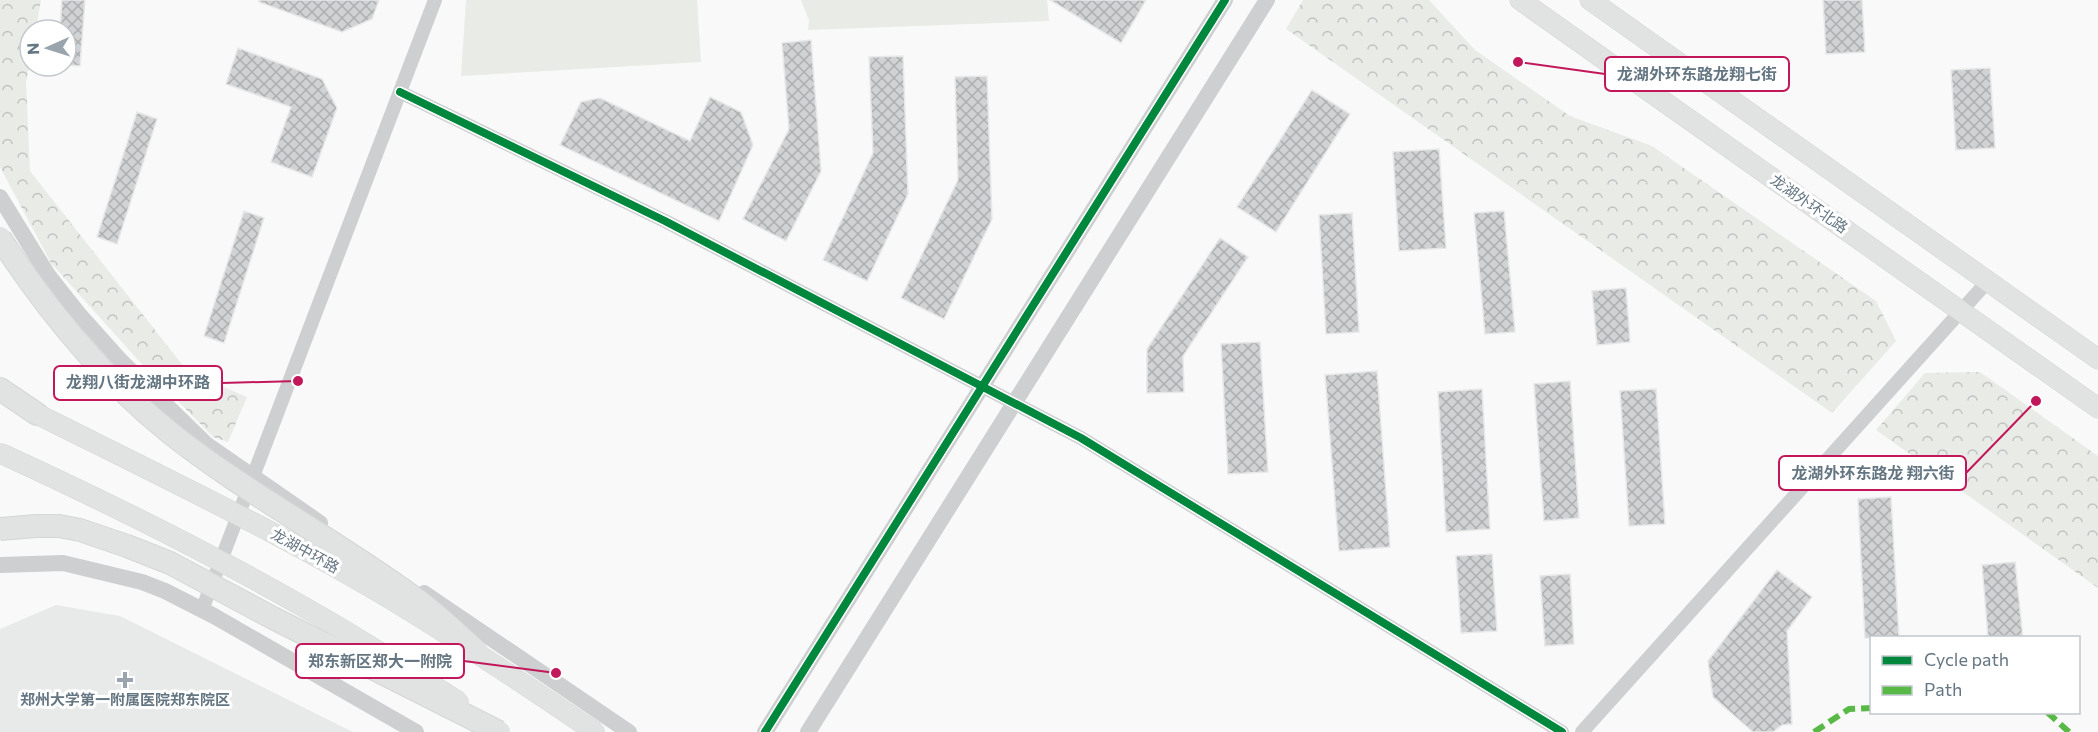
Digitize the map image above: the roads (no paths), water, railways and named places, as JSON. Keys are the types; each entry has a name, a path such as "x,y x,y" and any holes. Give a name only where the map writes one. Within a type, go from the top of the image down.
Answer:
{"highway":[{"path":"9,231 25,277 81,347 168,431 229,476 414,597 478,653"},
{"path":"0,389 37,414"},
{"path":"0,529 59,526 80,530 170,563 273,618 499,732"}],"main road":[{"name":"龙湖外环北路","path":"1520,0 2098,408"},
{"path":"1590,0 2098,359"},
{"name":"龙湖中环路","path":"0,395 306,551 478,653 595,732"},
{"path":"0,453 110,505 306,608 390,658 504,732"}],"street":[{"path":"202,610 435,0"},
{"path":"765,732 1225,0"},
{"path":"808,732 1267,0"},
{"path":"400,92 665,221 1081,438 1562,732"},
{"path":"0,197 9,231 121,361 206,444 629,732"},
{"path":"0,244 9,231"},
{"path":"1582,732 1988,281"},
{"path":"0,565 63,563 142,582 165,591 416,732"}],"place":[{"name":"龙湖外环东路龙翔七街","path":"1518,62"},
{"name":"龙翔八街龙湖中环路","path":"298,381"},
{"name":"龙湖外环东路龙 翔六街","path":"2036,401"},
{"name":"郑东新区郑大一附院","path":"556,673"},
{"name":"郑州大学第一附属医院郑东院区","path":"125,680"}]}
